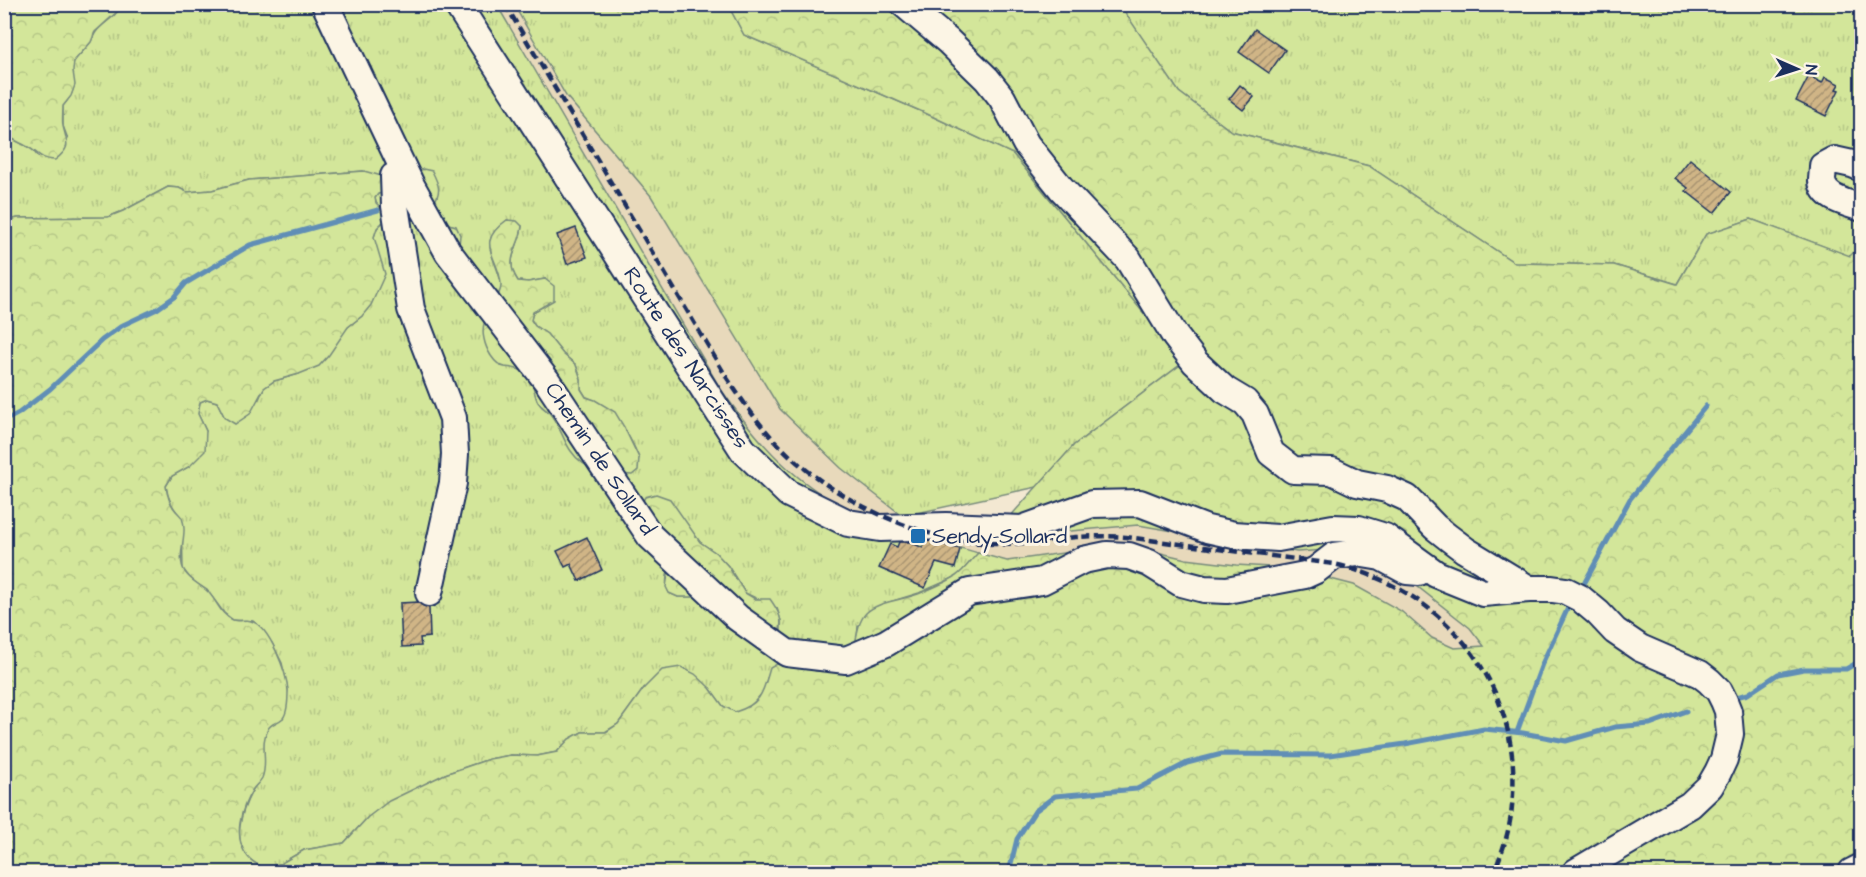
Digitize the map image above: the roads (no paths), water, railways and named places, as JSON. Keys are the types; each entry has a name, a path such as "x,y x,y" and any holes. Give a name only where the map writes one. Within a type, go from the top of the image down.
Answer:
{"street":[{"name":"Chemin de Sollard","path":"324,4 404,171 448,252 547,381 651,536 738,618 787,653 846,660 886,643 969,592 1042,581 1083,560 1107,555 1129,556 1149,563 1181,583 1204,589 1227,590 1305,575 1316,570 1334,556 1357,553 1381,557 1407,571 1436,574"},
{"name":"Route des Narcisses","path":"457,4 743,450 789,494 848,523 880,528 946,526 1022,528 1092,504 1140,503 1207,529 1234,535 1278,538 1333,528 1359,529 1384,537 1436,574 1483,593 1529,589 1566,591 1580,598 1615,631 1640,648 1700,674 1719,692 1730,721 1730,734 1724,759 1710,786 1678,813 1576,873"},
{"path":"904,4 948,40 987,79 1002,98 1026,144 1060,188 1128,259 1168,326 1195,362 1225,390 1245,402 1255,414 1271,453 1293,470 1332,471 1357,483 1387,489 1407,498 1435,527 1465,550 1529,589"},
{"path":"1862,168 1834,160 1823,166 1822,183 1826,191 1835,199 1862,208"},
{"path":"404,171 394,176 394,206 411,309 453,418 455,454 453,483 429,593"},
{"path":"1852,873 1862,867"}],"waterway":[{"path":"4,421 19,413 50,389 102,340 123,325 157,309 174,297 186,283 250,245 378,210"},
{"path":"1585,582 1630,499 1706,406"},
{"path":"1517,732 1542,664 1567,610"},
{"path":"1740,696 1748,694 1778,674 1804,669 1846,669 1862,660"},
{"path":"1009,872 1017,839 1035,811 1055,796 1137,789 1187,763 1222,754 1330,755 1484,729 1566,741 1615,727 1650,724 1686,711"}],"railway":[{"path":"505,4 727,378 775,441 827,485 853,501 909,527 967,542 1004,544 1076,537 1126,537 1334,564 1375,577 1411,596 1443,621 1470,650 1491,684 1506,722 1513,763 1512,806 1506,840 1494,872"}],"place":[{"name":"Sendy-Sollard","path":"918,536"}]}
